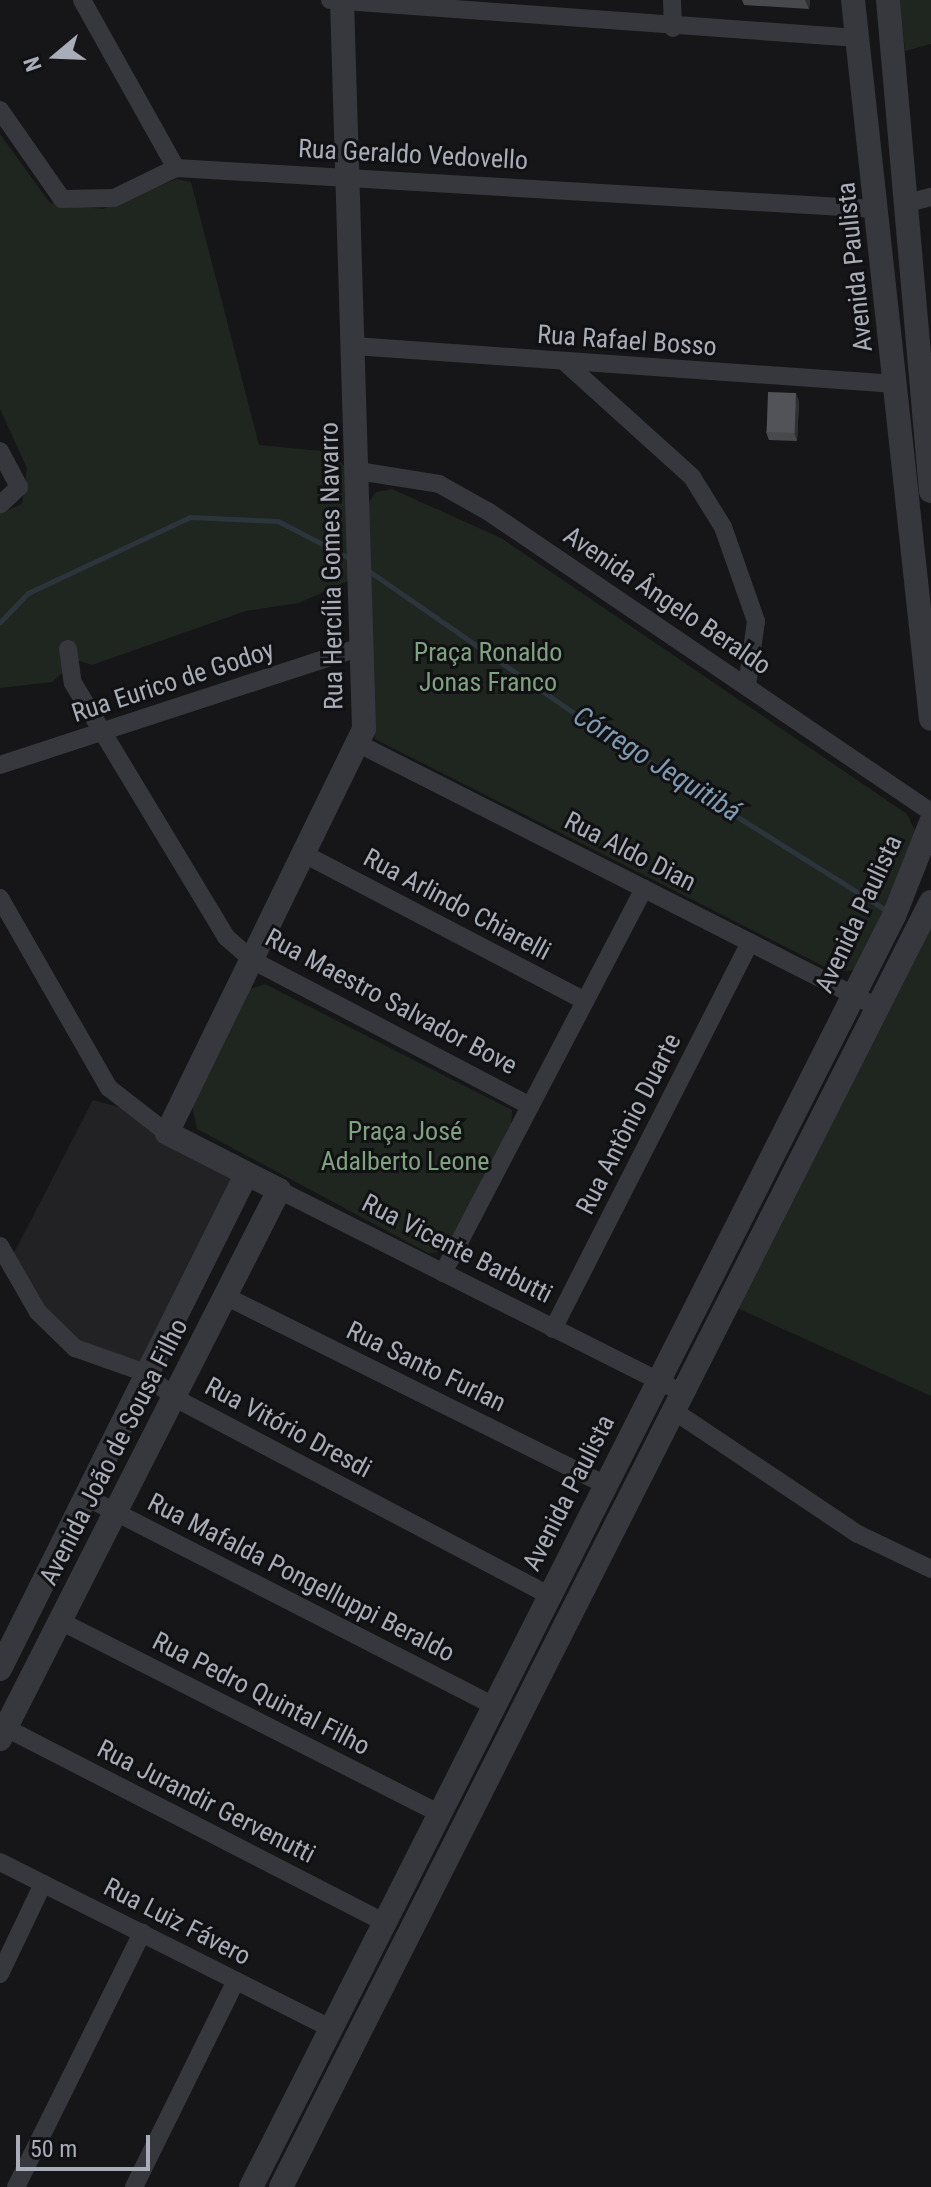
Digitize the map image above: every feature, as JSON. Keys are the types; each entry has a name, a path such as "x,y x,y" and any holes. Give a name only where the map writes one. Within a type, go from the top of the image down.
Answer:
{"street":[{"path":"82,0 176,168"},
{"path":"330,0 673,28 858,38"},
{"name":"Rua Hercília Gomes Navarro","path":"167,1133 359,744 362,647 358,471 342,0"},
{"path":"672,0 673,28"},
{"name":"Avenida Paulista","path":"853,0 931,719"},
{"path":"888,0 919,200 931,491"},
{"name":"Rua Geraldo Vedovello","path":"0,110 62,199 114,198 176,168 876,209"},
{"name":"Rua Rafael Bosso","path":"354,346 567,364 896,384"},
{"path":"567,364 692,477 723,527 756,621 747,686"},
{"path":"0,451 15,478 16,495 0,505"},
{"name":"Avenida Ângelo Beraldo","path":"358,471 415,477 477,505 931,812"},
{"name":"Rua Eurico de Godoy","path":"0,765 362,647"},
{"name":"Rua Maestro Salvador Bove","path":"68,649 73,683 211,917 254,961 530,1106"},
{"name":"Rua Aldo Dian","path":"359,744 877,1007"},
{"name":"Avenida Paulista","path":"251,2187 852,994 931,822"},
{"name":"Rua Arlindo Chiarelli","path":"306,855 585,1001"},
{"path":"443,1273 644,888"},
{"name":"Rua Vicente Barbutti","path":"0,898 109,1088 167,1133 657,1381 679,1403 858,1534 931,1569"},
{"path":"281,2187 931,902"},
{"name":"Rua Antônio Duarte","path":"553,1329 750,942"},
{"name":"Avenida João de Sousa Filho","path":"0,1669 246,1175"},
{"name":"Avenida João de Sousa Filho","path":"3,1733 279,1190"},
{"name":"Rua Vitório Dresdi","path":"0,1246 38,1312 75,1348 146,1373 173,1397 549,1595"},
{"name":"Rua Santo Furlan","path":"225,1296 603,1484"},
{"name":"Rua Mafalda Pongelluppi Beraldo","path":"86,1497 493,1705"},
{"name":"Rua Pedro Quintal Filho","path":"60,1621 439,1813"},
{"name":"Rua Jurandir Gervenutti","path":"3,1733 384,1922"},
{"name":"Rua Luiz Fávero","path":"0,1862 330,2028"},
{"path":"0,1974 43,1884"},
{"path":"16,2187 142,1933"},
{"path":"134,2187 236,1981"}],"shaded area":[{"path":"93,1100 122,1108 241,1177 146,1369 78,1346 43,1309 12,1257"}],"green space":[{"path":"900,0 931,0 931,44 905,51"},
{"path":"0,134 50,203 103,209 177,179 191,182 259,445 333,452 355,480 350,580 299,603 246,611 92,665 76,660 52,682 0,688 0,514 22,504 27,468 0,409"},
{"name":"Praça Ronaldo Jonas Franco","path":"392,489 501,538 907,814 918,837 855,970 835,972 375,739 365,508 376,492"},
{"path":"931,901 931,1396 728,1304"},
{"name":"Praça José Adalberto Leone","path":"265,984 512,1110 511,1125 444,1252 428,1253 197,1129 192,1106 250,989"}],"building":[{"path":"768,392 796,393 795,433 767,432"}],"waterway":[{"name":"Córrego Jequitibá","path":"0,622 28,593 190,517 278,521 351,559"},
{"name":"Córrego Jequitibá","path":"366,569 591,725 889,912"}]}
